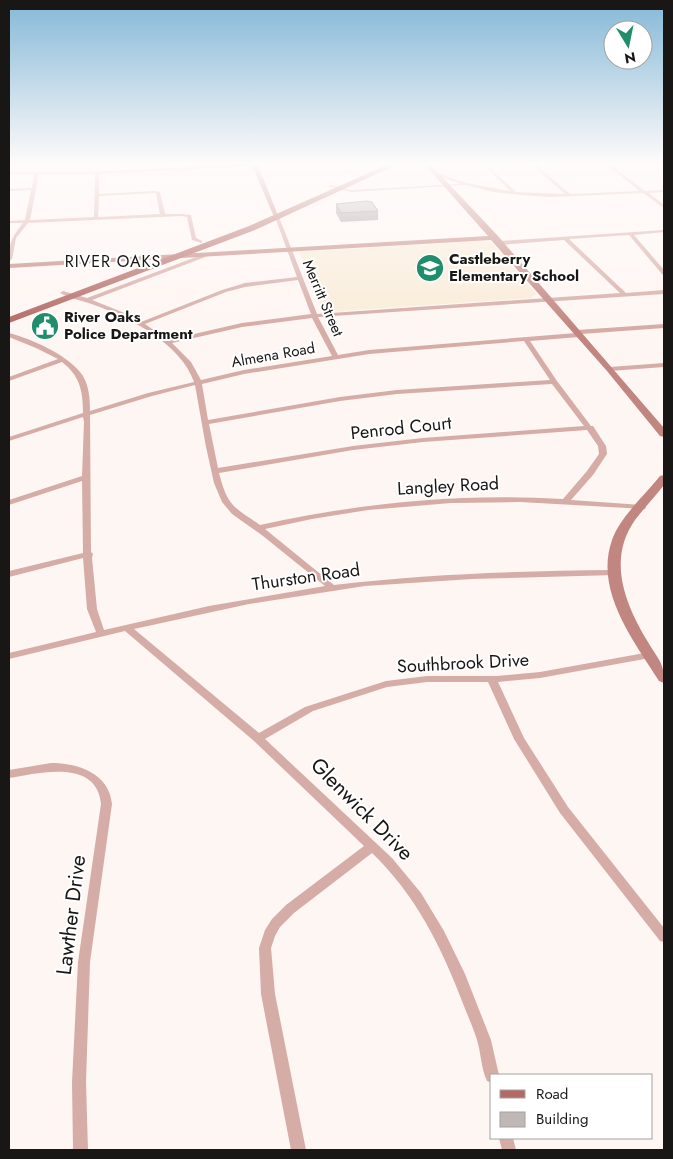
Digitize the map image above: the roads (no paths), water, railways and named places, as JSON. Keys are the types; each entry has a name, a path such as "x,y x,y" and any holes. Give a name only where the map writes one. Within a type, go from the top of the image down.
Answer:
{"main road":[{"path":"9,313 158,258 202,248 265,219"},
{"path":"9,320 181,255 184,251 204,242 202,248"},
{"path":"124,277 123,275 152,264 144,263"}],"street":[{"path":"9,222 71,219"},
{"path":"190,219 194,239 202,248"},
{"name":"Merritt Street","path":"278,219 314,315 336,356"},
{"path":"477,219 547,300 661,426 664,434"},
{"path":"9,259 14,238 27,221"},
{"path":"460,240 474,235 484,227"},
{"path":"9,266 158,258 181,255 202,248 289,250 460,240 565,238 664,231"},
{"path":"631,234 664,273"},
{"path":"565,238 625,295"},
{"path":"87,300 202,248"},
{"path":"141,324 224,291 245,285 300,278"},
{"path":"166,342 252,323 314,315 664,292"},
{"path":"63,293 87,300 141,324 186,359 198,382 210,449 225,500 230,508 258,528 330,588"},
{"name":"Almena Road","path":"9,438 198,382 336,356 664,326"},
{"path":"9,335 62,360 81,378 86,414 88,554 92,611 100,634"},
{"path":"526,339 554,382 602,446 603,454 590,473 566,501"},
{"path":"9,379 62,360"},
{"path":"610,369 664,365"},
{"path":"206,423 340,399 396,392 554,382"},
{"name":"Penrod Court","path":"216,471 353,448 590,428"},
{"path":"9,502 86,477"},
{"path":"664,478 642,507 630,518 614,552 617,598 624,613 664,678"},
{"name":"Langley Road","path":"258,528 313,515 440,501 506,499 566,501 642,507"},
{"path":"9,574 88,554"},
{"name":"Thurston Road","path":"9,656 188,612 330,588 447,577 614,573"},
{"name":"Glenwick Drive","path":"127,628 258,738 388,860 417,897 440,935 458,974 484,1040 492,1074"},
{"name":"Southbrook Drive","path":"258,738 309,708 386,684 427,679 540,675 650,655"},
{"path":"491,678 520,739 564,810 664,937"},
{"name":"Lawther Drive","path":"9,774 59,766 79,770 103,788 107,797 107,810 84,962 79,1082 81,1150"},
{"path":"299,1150 268,994 266,948 270,934 276,923 283,916 372,846"}],"place":[{"name":"Castleberry Elementary School","path":"430,268"},
{"name":"River Oaks Police Department","path":"45,326"}],"district":[{"name":"RIVER OAKS","path":"113,261"}]}
